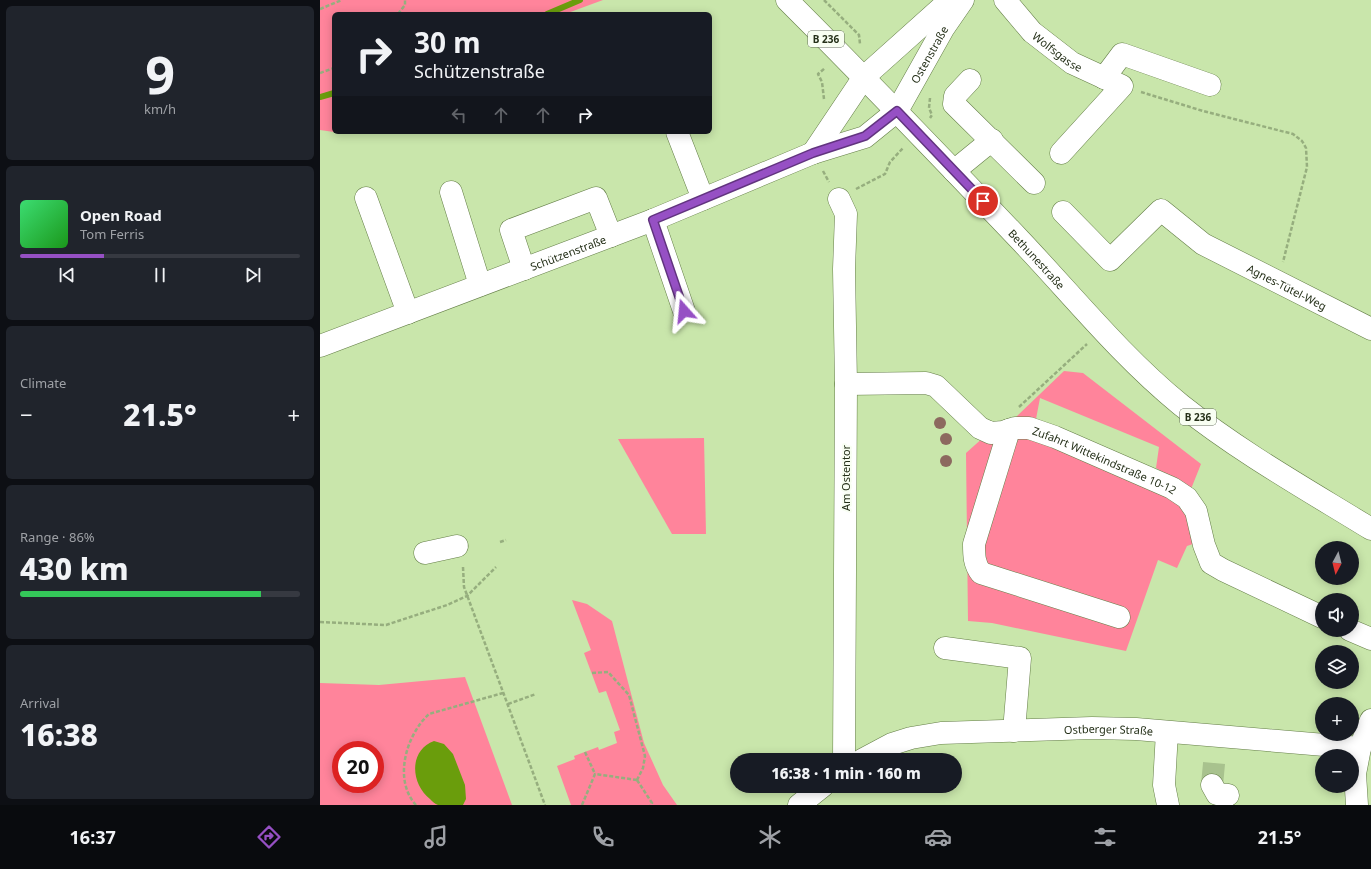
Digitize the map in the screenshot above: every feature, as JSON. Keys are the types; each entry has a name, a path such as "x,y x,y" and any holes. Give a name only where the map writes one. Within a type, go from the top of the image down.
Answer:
{"street":[{"name":"Bethunestraße","path":"787,0 897,111 1021,241 1102,330 1180,404 1224,437 1269,467 1371,528"},
{"name":"Ostenstraße","path":"864,77 950,0"},
{"name":"Ostenstraße","path":"897,111 943,29 963,0"},
{"name":"Wolfsgasse","path":"1005,0 1032,32 1072,63 1113,82"},
{"path":"1061,153 1113,82 1122,54 1210,85"},
{"path":"813,153 864,77"},
{"path":"970,80 955,96 954,104 1034,183"},
{"name":"Schützenstraße","path":"320,346 653,220 813,153 865,136 897,111"},
{"path":"678,134 703,199"},
{"path":"954,171 992,140"},
{"path":"451,192 480,285"},
{"path":"366,198 408,313"},
{"path":"524,269 511,230 596,198 611,236"},
{"name":"Am Ostentor","path":"839,199 846,214 844,269 846,384 844,753"},
{"name":"Agnes-Tütel-Weg","path":"1063,212 1110,260 1161,210 1203,244 1371,329"},
{"path":"653,220 684,311"},
{"name":"Zufahrt Wittekindstraße 10-12","path":"846,384 926,384 936,386 980,428 991,433 1003,432 1012,421 1015,428 1029,428 1055,437 1172,488 1187,498 1196,511 1204,545 1211,563 1315,614"},
{"path":"1012,421 974,544 974,555 977,567 981,573 1119,617"},
{"path":"424,553 457,546"},
{"path":"1359,634 1371,639"},
{"path":"945,648 1020,658 1014,731"},
{"path":"1357,805 1356,774 1360,748 1371,720"},
{"name":"Ostberger Straße","path":"875,753 892,744 911,738 941,733 1111,728 1167,732 1215,744 1360,748"},
{"path":"1167,732 1164,785 1168,805"},
{"path":"799,805 814,793"}],"path":[{"path":"320,9 342,0"},
{"path":"400,12 405,5 405,0"},
{"path":"840,54 818,74 822,82 824,99 840,112"},
{"path":"320,73 332,69"},
{"path":"1113,82 1203,111 1293,134 1302,141 1306,148 1307,167 1278,282"},
{"path":"813,153 839,199 886,174 890,162 918,133"},
{"path":"1012,421 1102,330"},
{"path":"500,542 506,540"},
{"path":"463,567 464,587 467,596 545,805"},
{"path":"320,622 386,625 446,605 467,596 496,567"},
{"path":"592,672 608,672 629,695 645,756 643,768 637,780"},
{"path":"416,805 407,792 404,780 405,759 414,733 422,721 429,714 504,693"},
{"path":"508,704 536,694"},
{"path":"582,805 595,774 585,752"},
{"path":"595,774 637,780 652,803 650,805"}],"shaded area":[{"path":"320,0 603,0 570,12 332,12 332,132 320,130"},
{"path":"1064,371 1083,373 1201,464 1191,489 1156,468 1159,447 1040,398 1036,419 1016,417"},
{"path":"985,436 1038,436 1184,503 1193,544 1187,546 1177,568 1158,560 1126,651 992,623 968,621 966,453"},
{"path":"704,438 706,534 672,534 618,439"},
{"path":"572,600 587,604 612,621 644,743 663,785 677,805 571,805 557,766 575,759 574,756 598,747 599,750 617,743 614,732 620,730 606,691 599,693 584,653 591,650"},
{"path":"465,677 512,805 320,805 320,683 379,685"},
{"path":"434,741 444,744 453,754 465,785 466,799 463,805 437,805 424,793 419,785 416,777 416,760 420,752"}],"waterway":[{"path":"552,12 580,0"},
{"path":"320,97 332,94"}],"tunnel":[{"path":"1212,785 1215,753"}],"route":[{"path":"684,311 653,220 813,153 865,136 897,111 983,201"}]}
